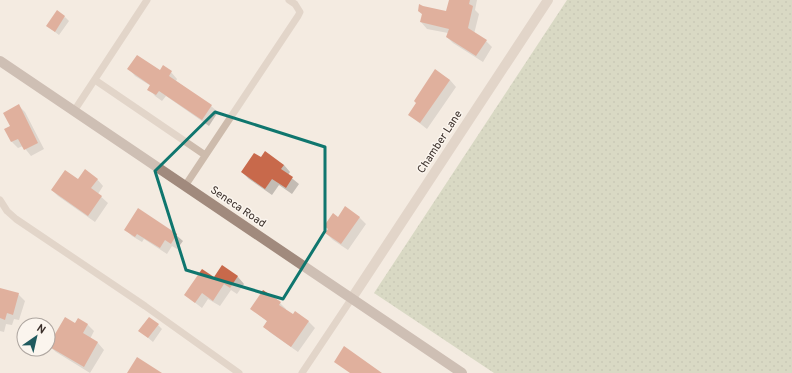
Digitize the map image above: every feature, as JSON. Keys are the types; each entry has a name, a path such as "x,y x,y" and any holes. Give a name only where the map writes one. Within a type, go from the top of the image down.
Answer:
{"street":[{"name":"Chamber Lane","path":"352,298 548,0"},
{"name":"Seneca Road","path":"0,61 462,373"}],"lane":[{"path":"74,111 147,0"},
{"path":"185,186 298,16 300,12 298,8 289,0"},
{"path":"95,80 205,155"},
{"path":"0,200 7,211 16,220 138,302 239,373"},
{"path":"302,373 352,298"}],"highlighted area":[{"path":"215,112 325,147 325,231 283,299 186,270 155,171"}],"green space":[{"path":"567,0 792,0 792,373 494,373 374,293"}],"building":[{"path":"449,0 470,0 469,4 473,6 468,28 487,40 476,56 446,37 449,29 420,22 422,14 418,11 419,4 446,11"},
{"path":"57,10 65,16 55,32 46,26"},
{"path":"137,55 160,70 163,65 172,71 169,76 212,105 202,120 159,91 156,95 147,90 150,85 127,69"},
{"path":"435,69 450,80 420,123 408,115 416,103 414,101"},
{"path":"19,104 38,143 24,150 18,139 11,142 4,129 10,126 3,113"},
{"path":"265,151 284,165 281,169 293,177 286,188 272,179 265,189 241,172 254,153 261,157"},
{"path":"85,169 98,179 91,188 102,196 88,216 51,190 65,170 78,179"},
{"path":"345,206 360,217 341,244 325,233 328,229 324,226 333,213 338,217"},
{"path":"138,208 177,234 171,244 165,240 160,248 137,234 135,237 124,230"},
{"path":"222,265 238,276 230,288 224,284 213,301 202,293 195,303 184,295 202,269 214,277"},
{"path":"0,288 19,293 13,315 7,313 5,320 0,318"},
{"path":"263,290 281,302 279,305 293,314 295,311 309,321 291,347 263,327 267,321 250,309"},
{"path":"65,317 75,323 78,318 88,324 83,333 98,342 84,367 56,351 56,332"},
{"path":"149,317 159,324 148,338 138,331"},
{"path":"344,346 382,373 350,373 334,362"},
{"path":"137,357 162,373 127,373"}]}
